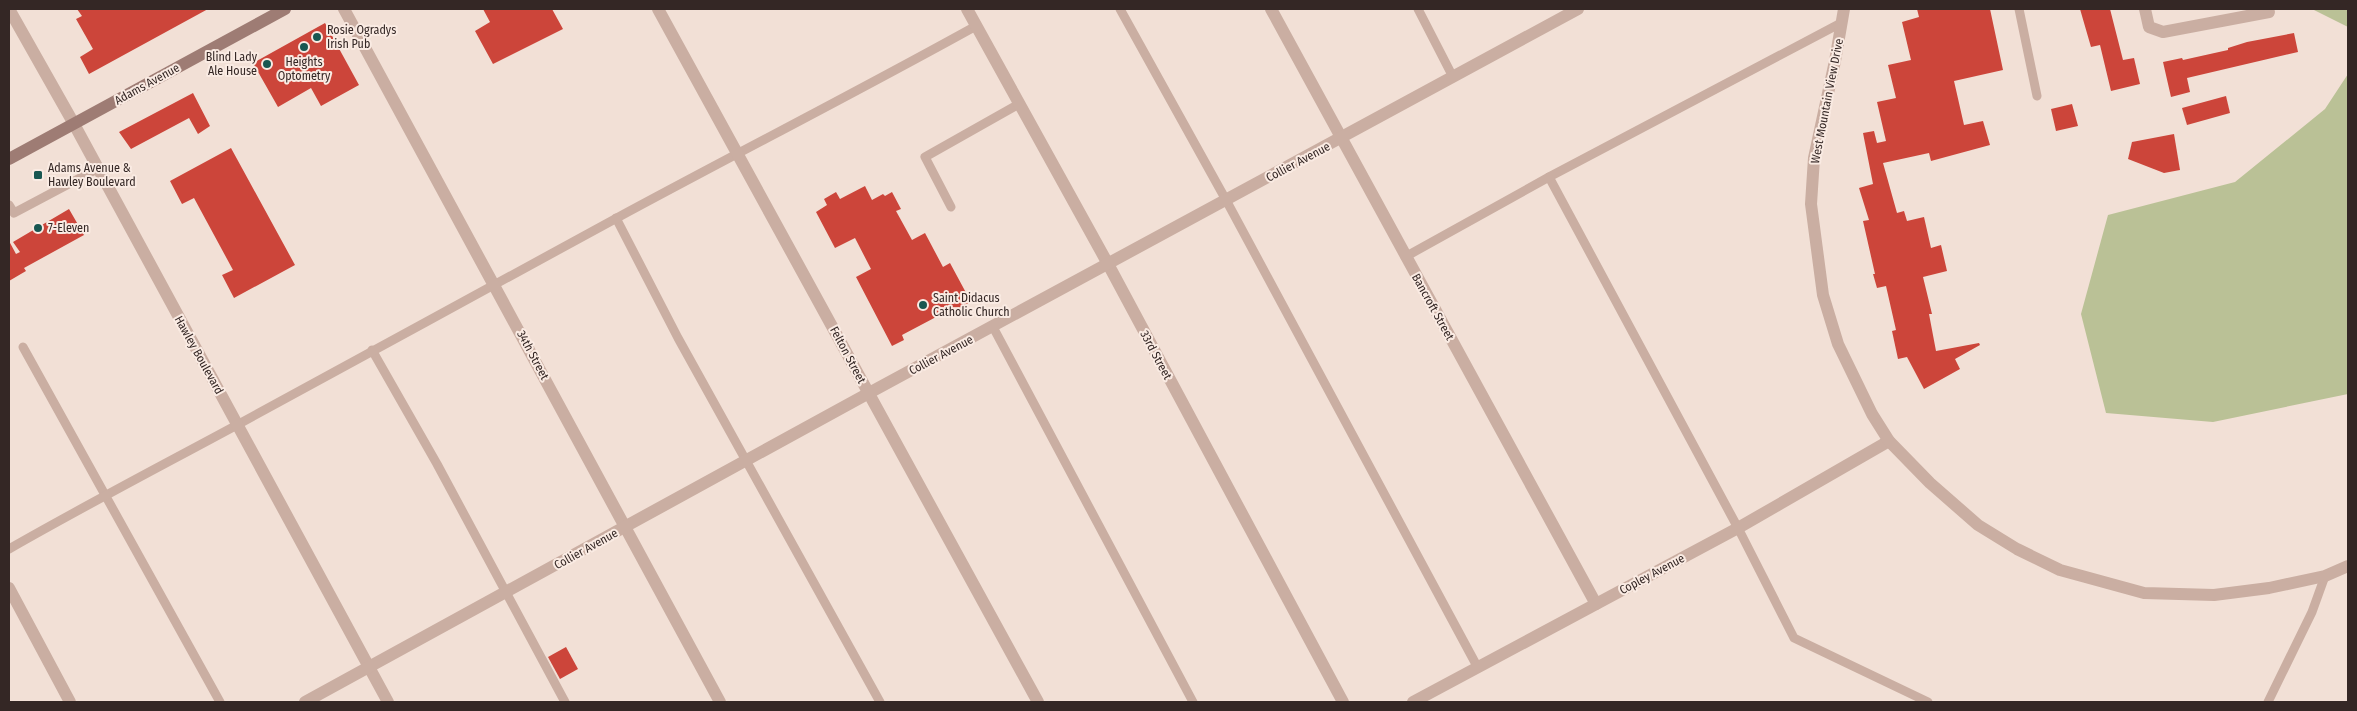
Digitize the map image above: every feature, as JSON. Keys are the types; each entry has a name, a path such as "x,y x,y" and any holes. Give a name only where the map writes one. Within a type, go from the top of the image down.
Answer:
{"main road":[{"name":"Adams Avenue","path":"9,159 285,9"}],"street":[{"name":"Hawley Boulevard","path":"9,9 74,124 388,702"},
{"name":"34th Street","path":"344,9 495,284 720,702"},
{"name":"Felton Street","path":"658,9 1038,702"},
{"name":"33rd Street","path":"967,9 1108,264 1343,702"},
{"name":"Bancroft Street","path":"1271,9 1596,604"},
{"name":"West Mountain View Drive","path":"1844,9 1814,158 1811,204 1823,295 1838,344 1872,414 1890,442 1930,484 1978,525 2017,550 2060,570 2144,594 2214,596 2269,588 2325,576 2348,566"},
{"path":"2145,9 2149,27 2162,32 2269,12"},
{"name":"Collier Avenue","path":"305,702 1575,10"},
{"name":"Copley Avenue","path":"1413,702 1738,528 1890,442"},
{"path":"9,588 70,702"}],"lane":[{"path":"1120,9 1226,200 1478,668"},
{"path":"1418,9 1453,77"},
{"path":"2019,9 2037,96"},
{"path":"1405,257 1549,177 1842,23"},
{"path":"9,550 106,494 237,425 616,218 853,94 976,26"},
{"path":"951,206 925,157 1019,104"},
{"path":"9,205 14,213 97,169"},
{"path":"1549,177 1738,528 1794,638 1928,702"},
{"path":"616,218 746,462 880,702"},
{"path":"993,327 1193,702"},
{"path":"23,348 106,494 220,702"},
{"path":"372,350 507,593 565,702"},
{"path":"2268,702 2312,612 2325,576"}],"green space":[{"path":"2312,9 2348,9 2348,27"},
{"path":"2348,74 2348,394 2213,422 2106,413 2081,314 2108,215 2235,182 2325,109"}],"building":[{"path":"77,9 208,9 89,74 80,57 93,49 76,19 82,16"},
{"path":"483,9 552,9 563,29 493,64 475,31 490,22"},
{"path":"1917,9 1990,9 2003,70 1954,81 1964,125 1983,121 1990,145 1931,161 1929,153 1883,163 1897,213 1904,211 1907,221 1924,217 1931,248 1941,245 1947,271 1923,277 1932,314 1929,314 1936,351 1979,343 1980,345 1955,359 1960,369 1924,389 1907,357 1898,359 1892,331 1896,330 1886,286 1877,288 1873,274 1875,274 1863,221 1869,220 1859,188 1873,184 1863,133 1874,131 1877,143 1886,141 1877,102 1896,98 1888,65 1911,60 1902,22 1919,17"},
{"path":"2080,9 2110,9 2123,60 2134,58 2140,84 2111,91 2100,45 2091,47"},
{"path":"325,23 359,85 321,106 311,88 278,107 253,63"},
{"path":"2294,33 2298,52 2187,78 2190,92 2171,97 2163,62 2182,58 2183,60 2228,50 2228,48 2247,42"},
{"path":"193,93 210,126 198,134 189,118 131,149 119,132"},
{"path":"2226,96 2230,113 2187,125 2182,108"},
{"path":"2072,104 2078,126 2056,131 2051,109"},
{"path":"2174,134 2180,170 2164,173 2128,159 2132,142"},
{"path":"231,148 295,265 234,298 222,275 233,270 194,198 182,204 170,181"},
{"path":"865,186 872,200 892,192 901,209 896,211 912,240 925,233 943,267 950,263 971,302 959,308 955,307 902,335 904,340 892,346 856,277 871,269 855,238 835,248 816,212 827,205 824,199 836,192 840,199"},
{"path":"69,209 84,235 24,268 26,271 9,281 9,241 16,254 20,252 13,242"},
{"path":"566,647 578,669 560,679 548,657"}],"place":[{"name":"Rosie Ogradys Irish Pub","path":"317,37"},
{"name":"Heights Optometry","path":"304,47"},
{"name":"Blind Lady Ale House","path":"267,64"},
{"name":"Adams Avenue & Hawley Boulevard","path":"38,175"},
{"name":"7-Eleven","path":"38,228"},
{"name":"Saint Didacus Catholic Church","path":"923,305"}]}
